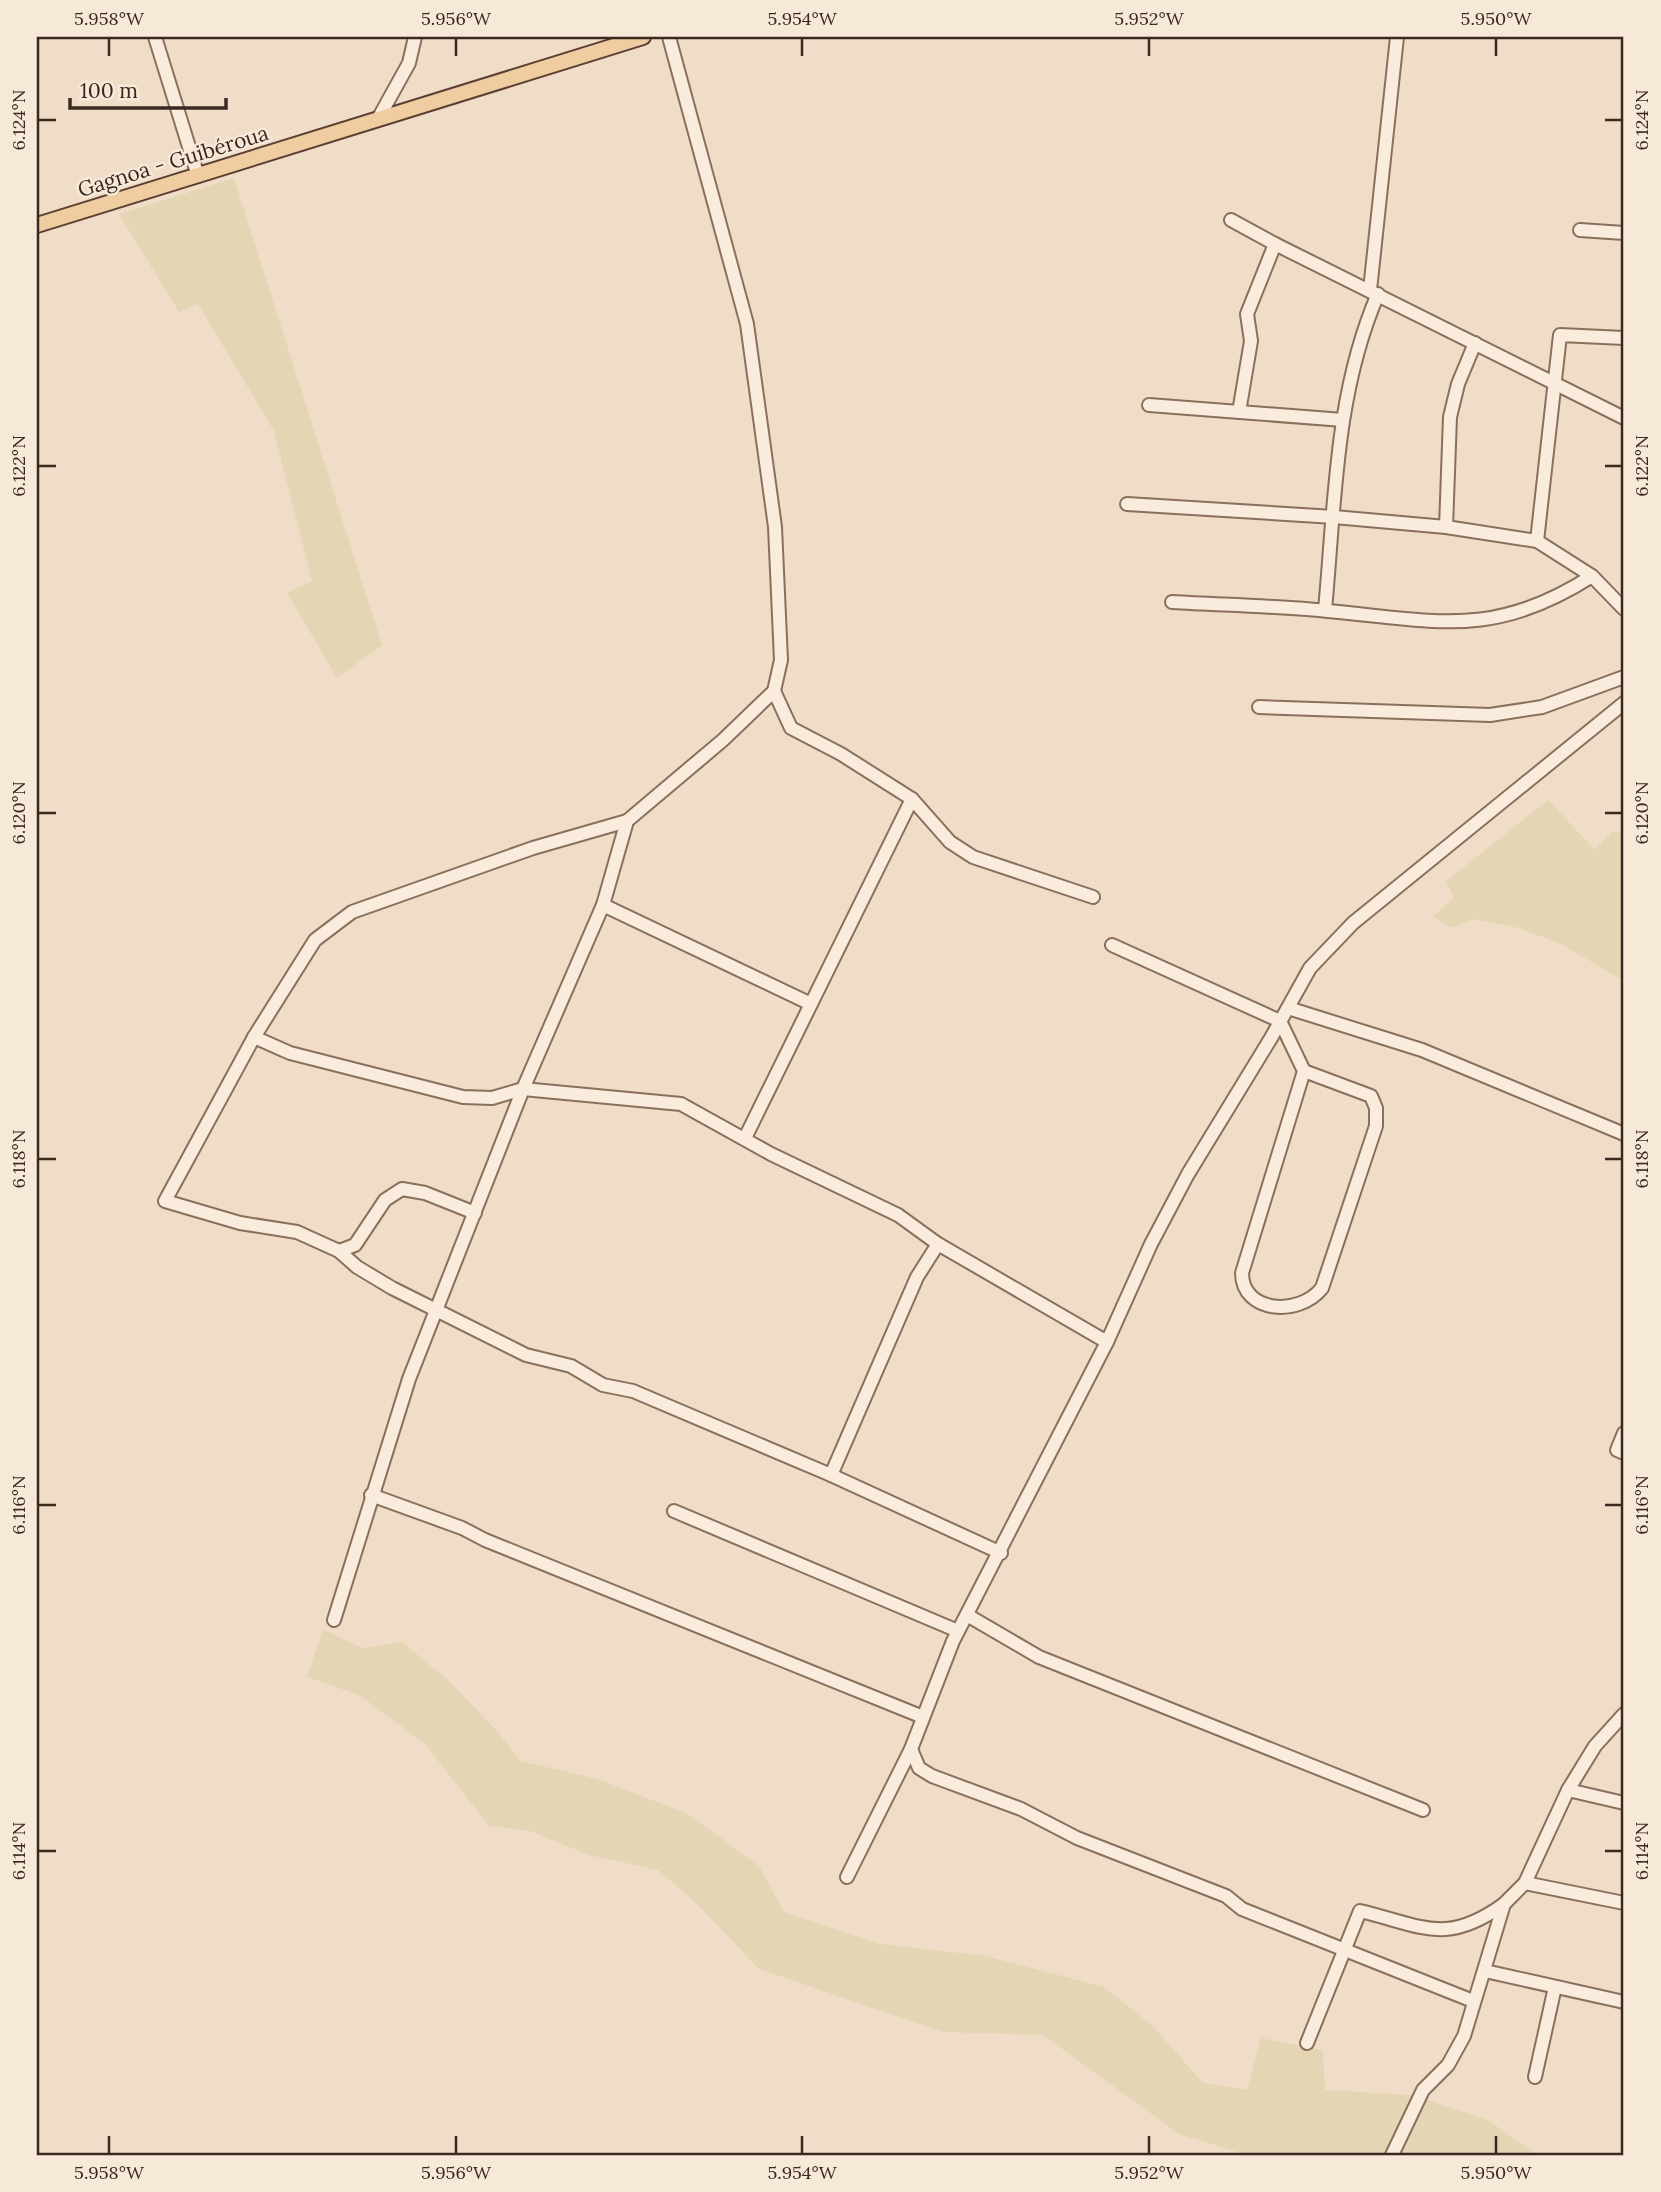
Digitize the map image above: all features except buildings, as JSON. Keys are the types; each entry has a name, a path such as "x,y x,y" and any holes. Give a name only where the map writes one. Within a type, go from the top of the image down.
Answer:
{"main road":[{"name":"Gagnoa - Guibéroua","path":"37,225 643,37"}],"street":[{"path":"155,37 198,176"},
{"path":"378,119 409,62 415,37"},
{"path":"669,37 747,324 775,527 781,660 774,691 723,740 627,821 533,848 352,912 315,940 254,1037 165,1201 240,1223 297,1232 339,1251 356,1266 438,1312 526,1355 571,1366 603,1385 633,1391 831,1475 1001,1553"},
{"path":"1325,610 1343,420 1354,356 1374,292 1397,37"},
{"path":"1231,220 1624,418"},
{"path":"1580,230 1624,233"},
{"path":"1239,412 1251,341 1247,314 1275,244"},
{"path":"1537,541 1557,384 1560,335 1624,338"},
{"path":"1446,527 1450,417 1458,384 1475,343"},
{"path":"1149,405 1343,420"},
{"path":"1127,504 1446,527 1537,541 1592,576 1624,609"},
{"path":"1172,602 1325,610 1469,623 1523,612 1563,595 1592,576"},
{"path":"1259,707 1490,715 1542,707 1624,677"},
{"path":"774,691 791,728 797,734 841,754 912,799 950,842 973,857 1093,897"},
{"path":"847,1877 911,1749 958,1631 1001,1553 1107,1342 1151,1244 1188,1174 1310,968 1353,923 1624,703"},
{"path":"745,1138 912,799"},
{"path":"334,1620 409,1379 438,1312 523,1089 604,905 627,821"},
{"path":"604,905 811,1004"},
{"path":"1112,945 1280,1021 1304,1071 1242,1273 1242,1282 1251,1296 1264,1303 1290,1308 1313,1299 1322,1288 1376,1126 1376,1108 1371,1096 1304,1071"},
{"path":"1288,1008 1422,1050 1624,1134"},
{"path":"254,1037 290,1053 463,1097 492,1098 523,1089 681,1104 898,1216 938,1244 1107,1342"},
{"path":"339,1251 355,1245 385,1200 402,1189 425,1193 475,1213"},
{"path":"831,1475 917,1277 938,1244"},
{"path":"1624,1433 1617,1450 1624,1453"},
{"path":"371,1495 462,1528 485,1541 923,1717"},
{"path":"674,1511 958,1631"},
{"path":"967,1615 1039,1657 1423,1810"},
{"path":"1307,2043 1360,1912 1446,1932 1469,1927 1504,1904 1525,1883 1568,1790 1595,1746 1624,1714"},
{"path":"911,1749 919,1768 932,1776 1021,1809 1077,1838 1226,1896 1242,1909 1474,2001"},
{"path":"1568,1790 1624,1803"},
{"path":"1525,1883 1624,1903"},
{"path":"1391,2155 1423,2090 1448,2065 1464,2036 1504,1904"},
{"path":"1485,1971 1624,2002"},
{"path":"1535,2077 1555,1987"}],"shaded area":[{"path":"234,178 382,645 337,678 287,593 312,581 274,431 198,304 179,312 119,214"},
{"path":"1548,800 1595,850 1613,831 1624,834 1624,981 1561,944 1519,928 1474,919 1451,928 1433,916 1454,898 1446,881"},
{"path":"323,1629 362,1648 402,1642 447,1679 498,1732 520,1761 598,1779 688,1814 759,1866 784,1912 880,1944 986,1956 1104,1987 1152,2025 1203,2083 1247,2090 1261,2038 1323,2050 1325,2090 1411,2095 1488,2120 1537,2155 1247,2155 1179,2134 1043,2035 943,2032 759,1969 697,1904 658,1870 589,1855 530,1831 489,1826 425,1744 359,1695 307,1677"}]}
